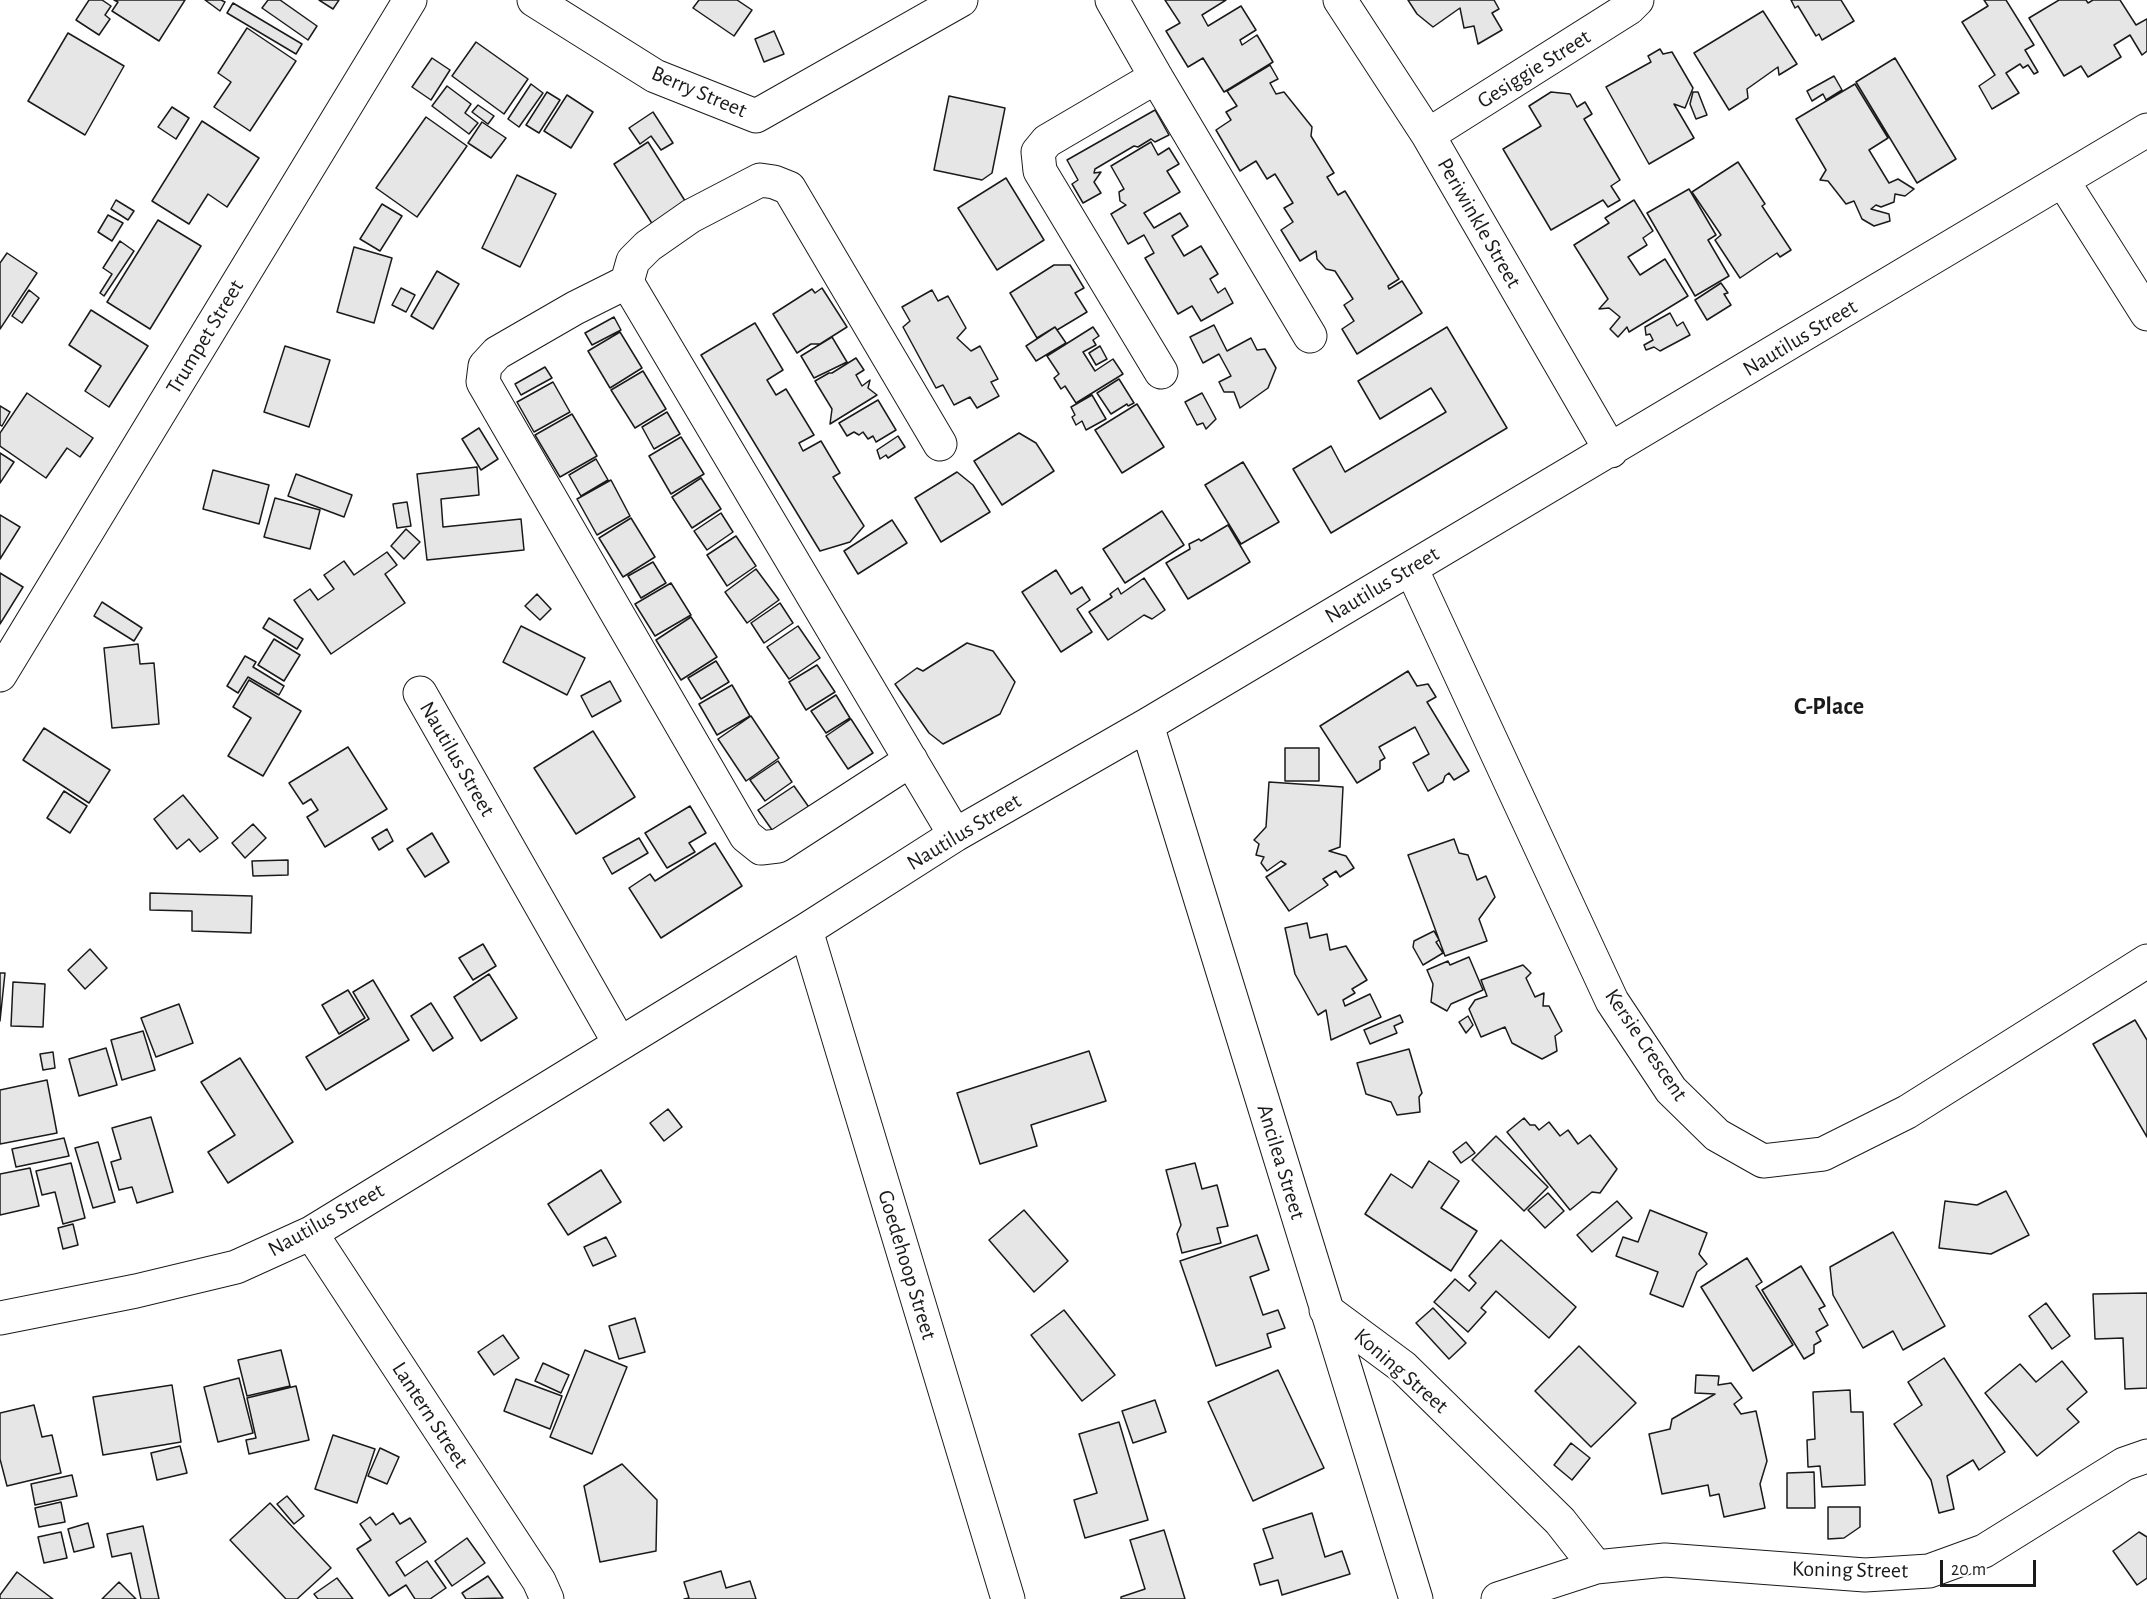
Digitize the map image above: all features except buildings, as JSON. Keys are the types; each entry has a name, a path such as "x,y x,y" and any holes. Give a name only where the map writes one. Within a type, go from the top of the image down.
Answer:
{"street":[{"name":"Trumpet Street","path":"0,675 410,0"},
{"name":"Berry Street","path":"534,0 655,76 756,116 961,0"},
{"path":"1112,0 1310,336"},
{"name":"Periwinkle Street","path":"1340,0 1428,135 1611,451"},
{"name":"Gesiggie Street","path":"1428,135 1629,8 1637,0"},
{"path":"1156,77 1047,141 1038,152 1040,171 1161,372"},
{"name":"Nautilus Street","path":"0,1318 136,1291 236,1267 310,1233 806,930 955,835 1148,725 2147,130"},
{"path":"940,444 789,188 760,180 690,216 648,246 633,261 627,282 955,835"},
{"path":"2063,181 2147,314"},
{"path":"627,282 575,308 497,353 485,366 483,382 746,836 761,848 778,846 911,760"},
{"name":"Kersie Crescent","path":"1411,568 1612,1001 1671,1090 1717,1135 1763,1161 1823,1154 1907,1112 2147,961"},
{"name":"Nautilus Street","path":"420,693 620,1044"},
{"name":"Ancilea Street","path":"1148,725 1416,1599"},
{"name":"Goedehoop Street","path":"806,930 1008,1599"},
{"name":"Lantern Street","path":"310,1233 539,1581 547,1599"},
{"name":"Koning Street","path":"1326,1310 1403,1367 1560,1521 1596,1567"},
{"name":"Koning Street","path":"1498,1599 1596,1567 1665,1560 1865,1575 1929,1571 1984,1551 2124,1464 2147,1456"}],"district":[{"name":"C-Place","path":"1829,707"}]}
